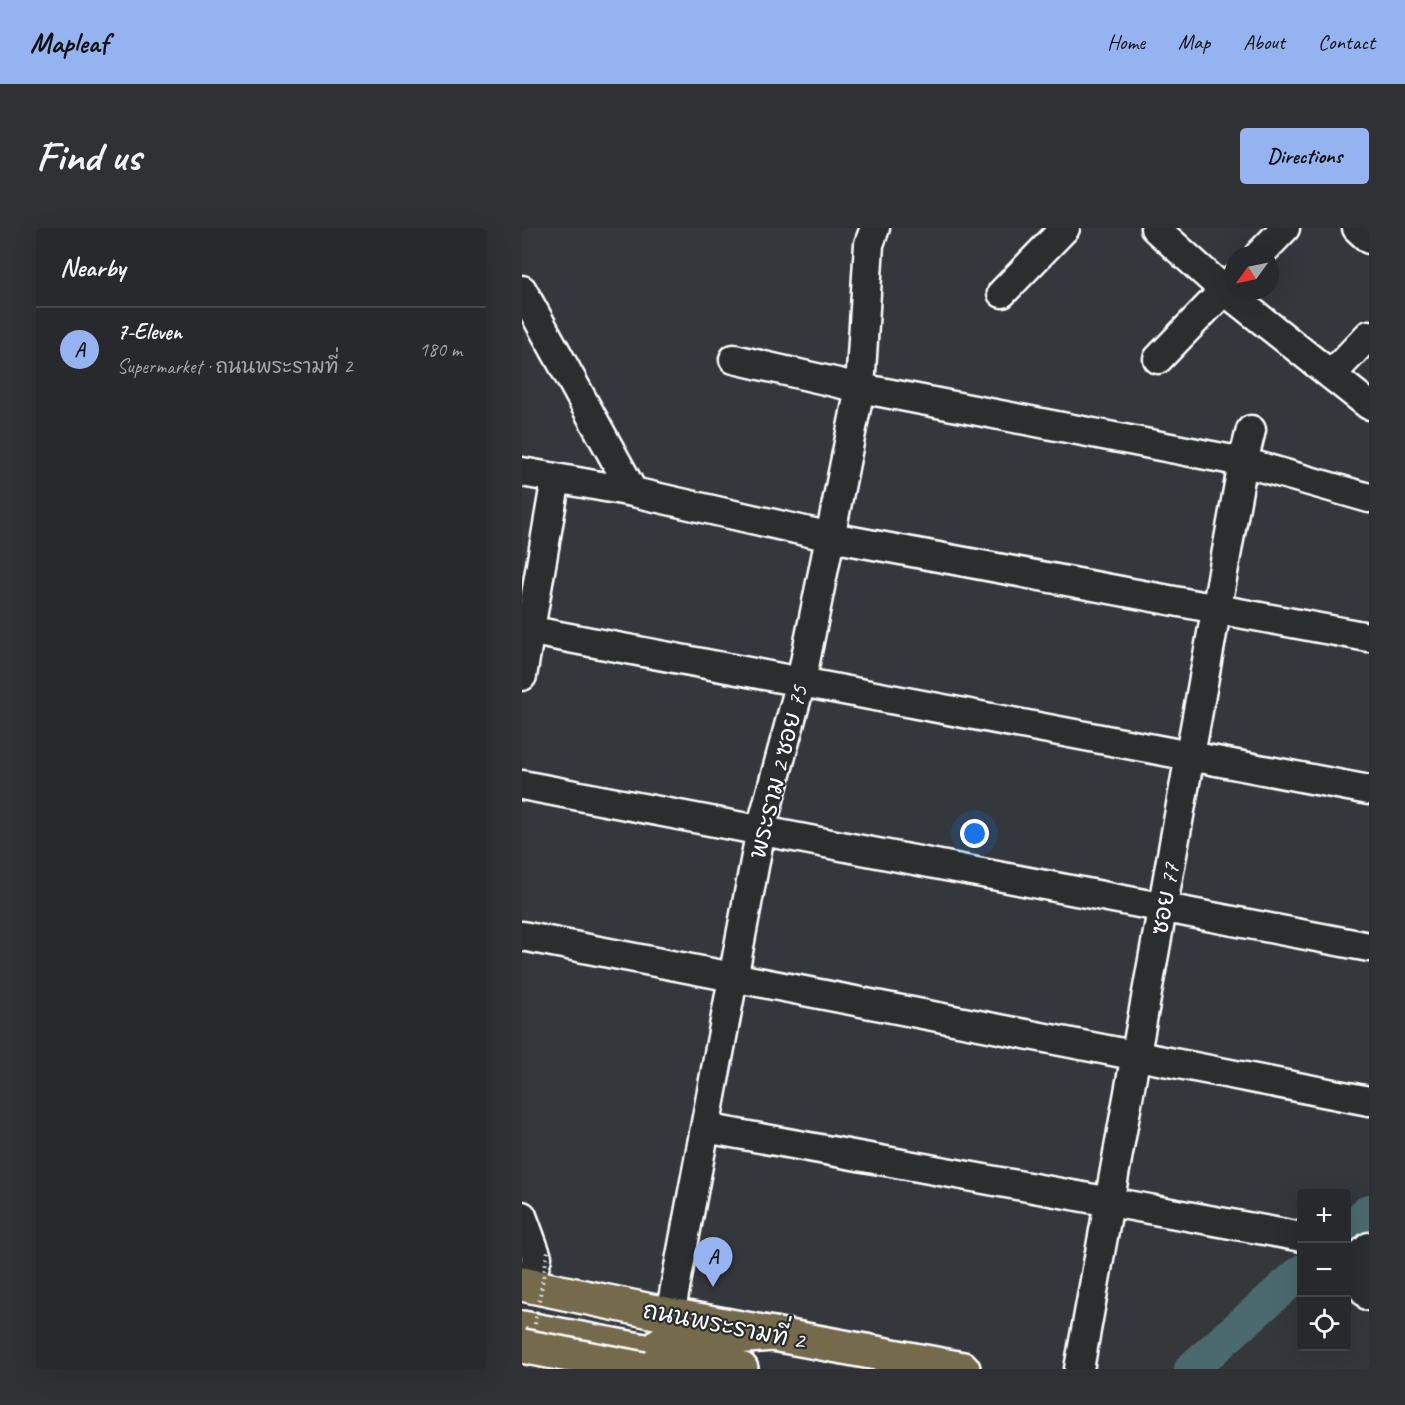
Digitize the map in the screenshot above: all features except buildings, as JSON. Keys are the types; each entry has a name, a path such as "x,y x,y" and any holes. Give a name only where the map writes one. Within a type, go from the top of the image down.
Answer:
{"main road":[{"name":"ถนนพระรามที่ 2","path":"526,1285 670,1316 963,1369"},
{"path":"616,1346 773,1334"},
{"name":"ถนนพระรามที่ 2","path":"526,1336 616,1346 741,1369"},
{"path":"526,1336 644,1369"}],"street":[{"name":"พระราม 2 ซอย 75","path":"670,1316 761,829 801,682 860,388 869,244 875,228"},
{"path":"1002,293 1065,228"},
{"path":"1155,228 1225,282"},
{"path":"1267,246 1285,228"},
{"path":"1357,228 1369,239"},
{"path":"1158,359 1225,289"},
{"path":"522,290 633,492"},
{"path":"1246,300 1331,375 1369,405"},
{"path":"1331,375 1369,335"},
{"path":"734,358 860,388 1243,462 1369,498"},
{"name":"ซอย 77","path":"1079,1369 1219,608 1243,462 1251,430"},
{"path":"522,472 633,492 831,537 1368,637"},
{"path":"522,676 526,630 556,478"},
{"path":"526,630 1369,790"},
{"path":"522,785 1369,947"},
{"path":"522,936 1369,1101"},
{"path":"705,1128 1297,1237"},
{"path":"522,1216 537,1257 526,1285"},
{"path":"1369,1247 1355,1260 1360,1285 1369,1296"}],"path":[{"path":"526,1336 548,1251"}],"waterway":[{"path":"1351,1227 1369,1211"},
{"path":"1191,1369 1297,1275"}],"place":[{"name":"7-Eleven","path":"713,1287"}]}
